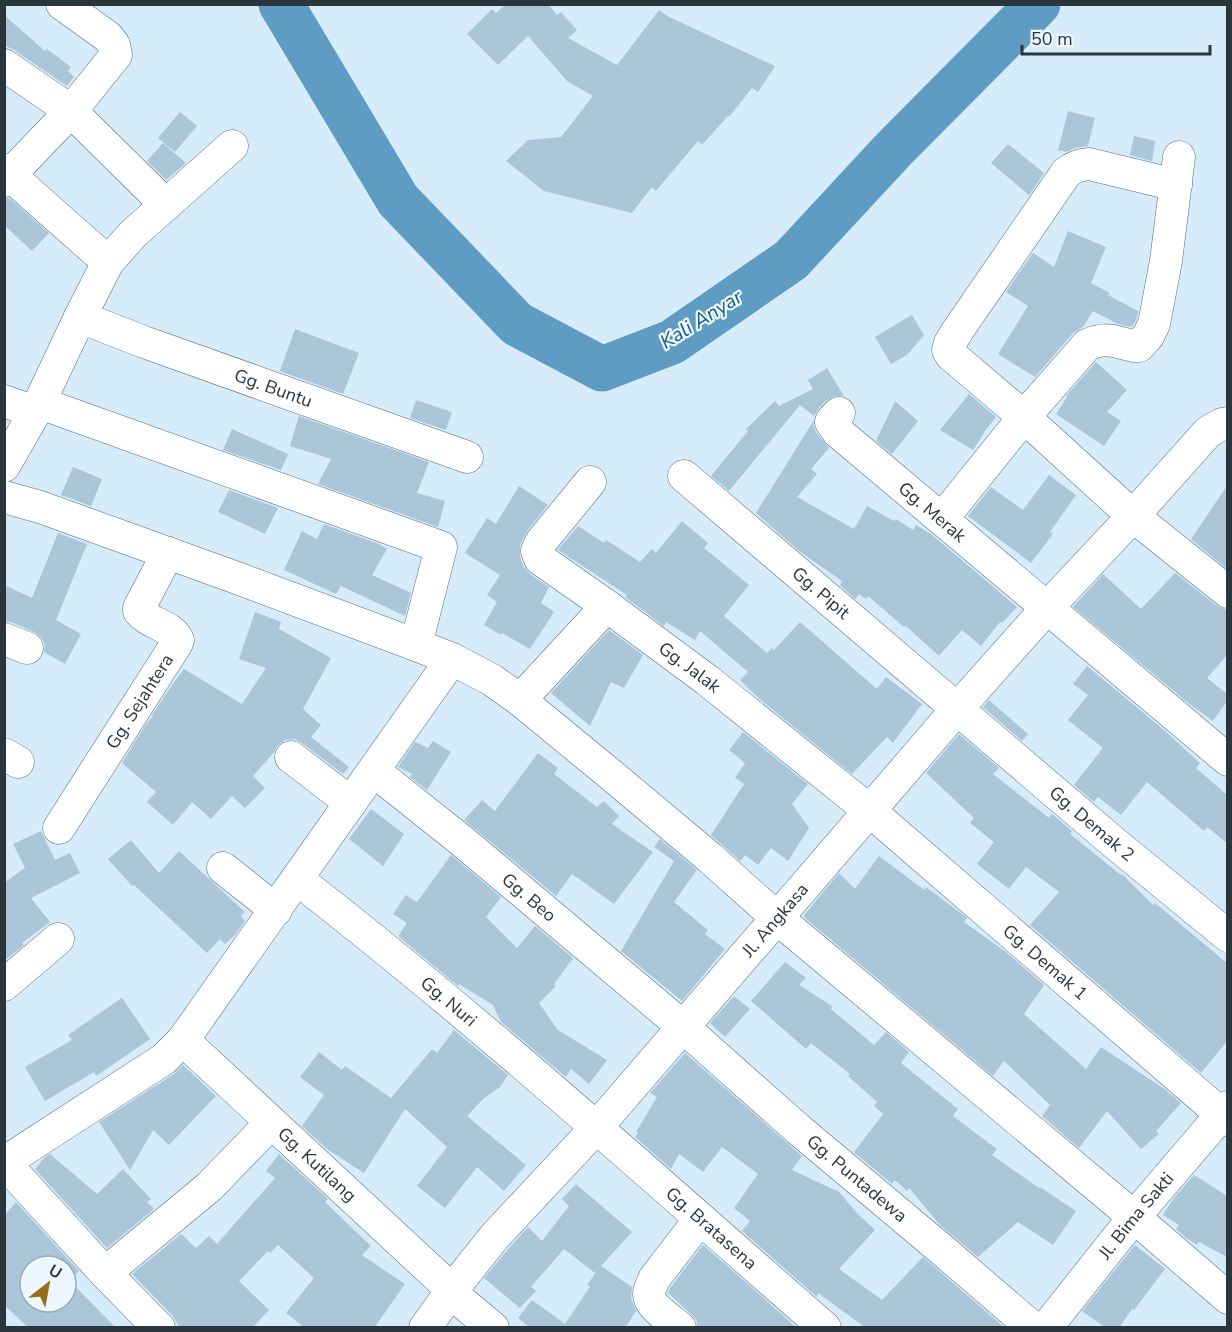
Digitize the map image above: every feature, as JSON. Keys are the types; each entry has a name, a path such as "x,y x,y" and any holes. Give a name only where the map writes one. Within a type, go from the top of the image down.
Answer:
{"street":[{"path":"62,4 108,37 116,49 116,55 71,111 6,175 108,262"},
{"path":"4,65 71,111 166,205"},
{"path":"4,466 37,407 108,262 133,234 232,146"},
{"path":"942,519 1024,417 1087,345 1105,339 1139,346 1148,336 1154,324 1166,261 1178,171 1089,164 1080,165 1066,173 958,330 948,350 951,355 1024,417 1133,516 1227,592"},
{"name":"Gg. Buntu","path":"80,317 467,456"},
{"path":"4,401 37,407 441,547 416,645"},
{"name":"Gg. Merak","path":"839,413 831,422 838,432 1227,760"},
{"name":"Jl. Angkasa","path":"424,1328 495,1236 596,1128 958,708 1208,432 1227,423"},
{"name":"Gg. Pipit","path":"684,476 958,708"},
{"name":"Gg. Jalak","path":"590,482 540,542 537,551 540,559 707,680 870,811"},
{"path":"4,497 31,504 168,553 416,645 452,659 492,680 520,700 700,850 777,918 1134,1217 1227,1298"},
{"name":"Gg. Sejahtera","path":"59,828 177,643 178,640 172,632 143,616 139,611 168,553"},
{"path":"520,700 607,606"},
{"path":"159,1328 105,1273 5,1162 156,1065 183,1040 452,659"},
{"name":"Gg. Demak 2","path":"958,708 1112,841 1227,936"},
{"path":"291,757 351,803"},
{"name":"Gg. Beo","path":"374,771 462,841 682,1026"},
{"name":"Gg. Demak 1","path":"870,811 1225,1114"},
{"path":"223,868 276,910"},
{"name":"Gg. Nuri","path":"297,879 376,940 464,1013 596,1128"},
{"path":"4,985 58,939"},
{"name":"Gg. Puntadewa","path":"682,1026 798,1129 1033,1328"},
{"name":"Gg. Kutilang","path":"183,1040 493,1328"},
{"name":"Jl. Bima Sakti","path":"1046,1328 1134,1217 1225,1114"},
{"path":"105,1273 209,1187 271,1123"},
{"name":"Gg. Bratasena","path":"596,1128 825,1328"},
{"path":"680,1328 656,1307 650,1299 649,1290 654,1279 700,1219"}],"building":[{"path":"506,4 548,4 557,15 561,12 577,30 568,38 617,65 659,10 669,17 775,66 758,92 752,88 729,117 702,145 698,141 656,191 652,187 632,213 544,191 506,161 528,140 561,137 593,96 567,81 528,36 498,65 467,34 492,9 496,13"},
{"path":"4,15 45,51 47,49 71,67 68,71 74,77 67,86 4,45"},
{"path":"1068,111 1095,118 1088,146 1066,152 1058,150"},
{"path":"180,112 197,126 175,152 158,138"},
{"path":"1134,136 1155,141 1152,161 1130,155"},
{"path":"163,143 186,163 166,180 147,161"},
{"path":"1008,144 1044,173 1029,195 991,163"},
{"path":"4,198 9,198 49,233 32,251 4,225"},
{"path":"1068,231 1106,247 1091,283 1138,311 1137,318 1132,327 1118,324 1093,311 1083,327 1073,333 1035,377 998,354 1028,306 1006,292 1033,253 1054,267"},
{"path":"912,315 924,335 907,355 891,364 875,337"},
{"path":"295,329 359,353 343,394 280,371"},
{"path":"1096,362 1127,390 1107,412 1121,421 1104,446 1056,414 1066,396"},
{"path":"827,368 844,396 835,396 827,400 814,416 800,405 729,491 711,476 748,431 746,429 775,401 779,406 813,389 808,380"},
{"path":"969,394 996,417 973,450 940,430"},
{"path":"416,400 452,412 446,430 410,418"},
{"path":"895,401 918,421 892,454 876,441"},
{"path":"299,416 429,462 417,493 445,501 438,527 318,484 331,459 290,446"},
{"path":"814,420 816,432 829,448 811,469 817,474 797,497 854,529 867,506 894,521 896,519 913,530 916,525 931,534 1017,607 1002,623 1000,622 981,646 962,630 939,656 868,596 866,599 859,594 855,599 840,585 842,581 799,551 756,513"},
{"path":"232,429 288,454 281,470 223,450"},
{"path":"73,467 102,479 91,506 61,495"},
{"path":"1049,475 1076,495 1050,532 1053,534 1031,563 968,516 991,487 1023,510"},
{"path":"519,486 548,505 527,531 520,545 523,566 530,574 549,587 541,603 554,612 530,649 484,625 497,602 487,595 500,575 465,553 487,518 496,524"},
{"path":"1227,486 1227,569 1191,539"},
{"path":"229,490 278,508 265,534 218,512"},
{"path":"682,521 708,543 704,548 749,585 724,616 767,653 772,648 774,650 800,622 877,689 886,677 922,704 893,743 887,737 852,774 756,696 740,680 748,672 700,631 695,640 666,622 664,626 625,597 627,595 558,550 578,526 604,543 606,540 640,562 652,549 656,553"},
{"path":"324,524 387,549 372,575 411,593 405,616 341,586 336,594 284,570 302,531 317,539"},
{"path":"58,533 87,544 56,620 81,634 65,664 44,652 45,645 41,637 34,632 4,621 4,585 32,598"},
{"path":"1175,573 1217,606 1227,610 1227,655 1207,678 1227,694 1227,701 1213,721 1073,607 1103,574 1141,609"},
{"path":"255,612 281,622 279,629 331,658 303,709 321,725 311,737 349,767 343,774 302,743 294,739 285,740 277,746 253,776 265,788 245,808 232,796 211,819 192,802 173,825 147,802 156,792 122,763 184,669 242,704 266,668 239,659"},
{"path":"609,630 643,655 624,688 611,682 590,726 551,693"},
{"path":"1087,666 1200,763 1196,768 1227,795 1227,843 1207,827 1204,831 1147,782 1121,815 1098,797 1094,802 1074,785 1103,748 1068,720 1088,695 1073,684"},
{"path":"989,700 1028,734 1022,741 983,707"},
{"path":"743,732 808,784 792,804 809,828 788,861 771,848 758,865 745,855 740,861 711,835 744,784 735,778 745,763 729,750"},
{"path":"959,734 999,768 993,774 1049,818 1052,814 1072,831 1070,834 1122,874 1153,905 1155,903 1227,963 1227,1041 1201,1073 1030,925 1059,892 1026,867 1009,889 977,864 994,842 970,823 974,818 926,773"},
{"path":"433,741 451,752 427,790 410,777 412,774 398,767 415,742 428,748"},
{"path":"538,753 558,768 554,774 597,807 604,801 619,816 612,824 653,852 614,904 572,874 556,896 464,820 482,800 495,811"},
{"path":"371,809 404,834 383,866 349,839"},
{"path":"41,831 55,860 70,853 80,873 31,898 50,922 22,943 24,945 4,961 4,883 25,868 13,844"},
{"path":"660,839 697,870 674,902 708,930 705,934 725,949 682,1001 621,951 674,861 654,847"},
{"path":"131,840 159,873 179,851 245,912 241,916 245,921 235,935 225,944 220,939 207,953 134,885 132,886 108,859"},
{"path":"451,855 501,897 486,917 517,948 535,926 573,958 554,984 556,986 539,1003 558,1030 607,1060 589,1084 571,1069 566,1077 501,1022 493,1005 459,984 458,986 398,936 407,923 393,914 406,895 417,902"},
{"path":"879,856 924,890 926,887 966,917 964,922 1006,952 1044,985 1024,1014 1086,1069 1101,1047 1163,1088 1181,1103 1156,1131 1159,1134 1141,1149 1107,1111 1079,1148 1042,1116 1050,1105 1004,1061 993,1076 805,918 804,915 839,873 855,889"},
{"path":"785,962 806,978 799,985 832,1006 831,1009 874,1045 886,1032 909,1052 901,1063 958,1109 953,1116 997,1149 992,1155 1076,1211 1053,1245 1018,1222 978,1257 940,1225 909,1188 907,1191 895,1180 892,1184 854,1152 883,1114 874,1106 877,1102 848,1076 850,1074 811,1043 806,1049 751,1001"},
{"path":"734,996 750,1009 725,1037 710,1023"},
{"path":"122,998 150,1039 96,1076 94,1072 45,1101 25,1067 72,1040 68,1035"},
{"path":"454,1030 508,1075 500,1087 483,1099 467,1116 526,1165 504,1191 477,1167 445,1208 417,1186 447,1147 405,1109 364,1173 327,1149 302,1126 324,1095 300,1077 319,1052 342,1070 345,1066 391,1098 432,1049 437,1053"},
{"path":"685,1053 802,1156 792,1170 839,1192 875,1230 839,1269 882,1300 923,1257 1005,1328 866,1328 818,1293 817,1297 742,1231 750,1221 734,1208 758,1174 722,1147 703,1172 679,1154 671,1169 635,1137 657,1097 650,1093"},
{"path":"183,1065 216,1096 169,1145 153,1130 130,1170 99,1122 174,1074"},
{"path":"50,1154 97,1194 123,1169 151,1199 147,1202 154,1209 107,1248 35,1169"},
{"path":"279,1154 328,1199 325,1202 371,1246 362,1255 405,1284 374,1328 305,1328 286,1313 314,1278 278,1245 270,1253 268,1251 239,1281 269,1310 252,1328 180,1328 172,1315 132,1274 181,1234 196,1248 209,1236 217,1244 275,1178 266,1171"},
{"path":"1194,1175 1227,1196 1227,1257 1199,1242 1197,1245 1186,1238 1176,1229 1179,1225 1163,1215 1173,1199"},
{"path":"576,1184 632,1232 601,1266 632,1287 631,1298 636,1311 625,1328 530,1328 518,1318 532,1300 565,1324 590,1287 587,1285 599,1268 595,1273 564,1249 531,1287 536,1291 520,1308 484,1278 528,1227 542,1241 569,1206 562,1199"},
{"path":"16,1202 63,1254 18,1254 18,1314 78,1314 78,1289 116,1328 29,1328 4,1305 4,1216"},
{"path":"703,1245 797,1328 697,1328 697,1321 668,1293"},
{"path":"1135,1245 1165,1269 1119,1328 1106,1328 1082,1311"}],"waterway":[{"name":"Kali Anyar","path":"281,4 398,200 517,324 602,369 672,342 791,260 894,149 1038,4"}]}
